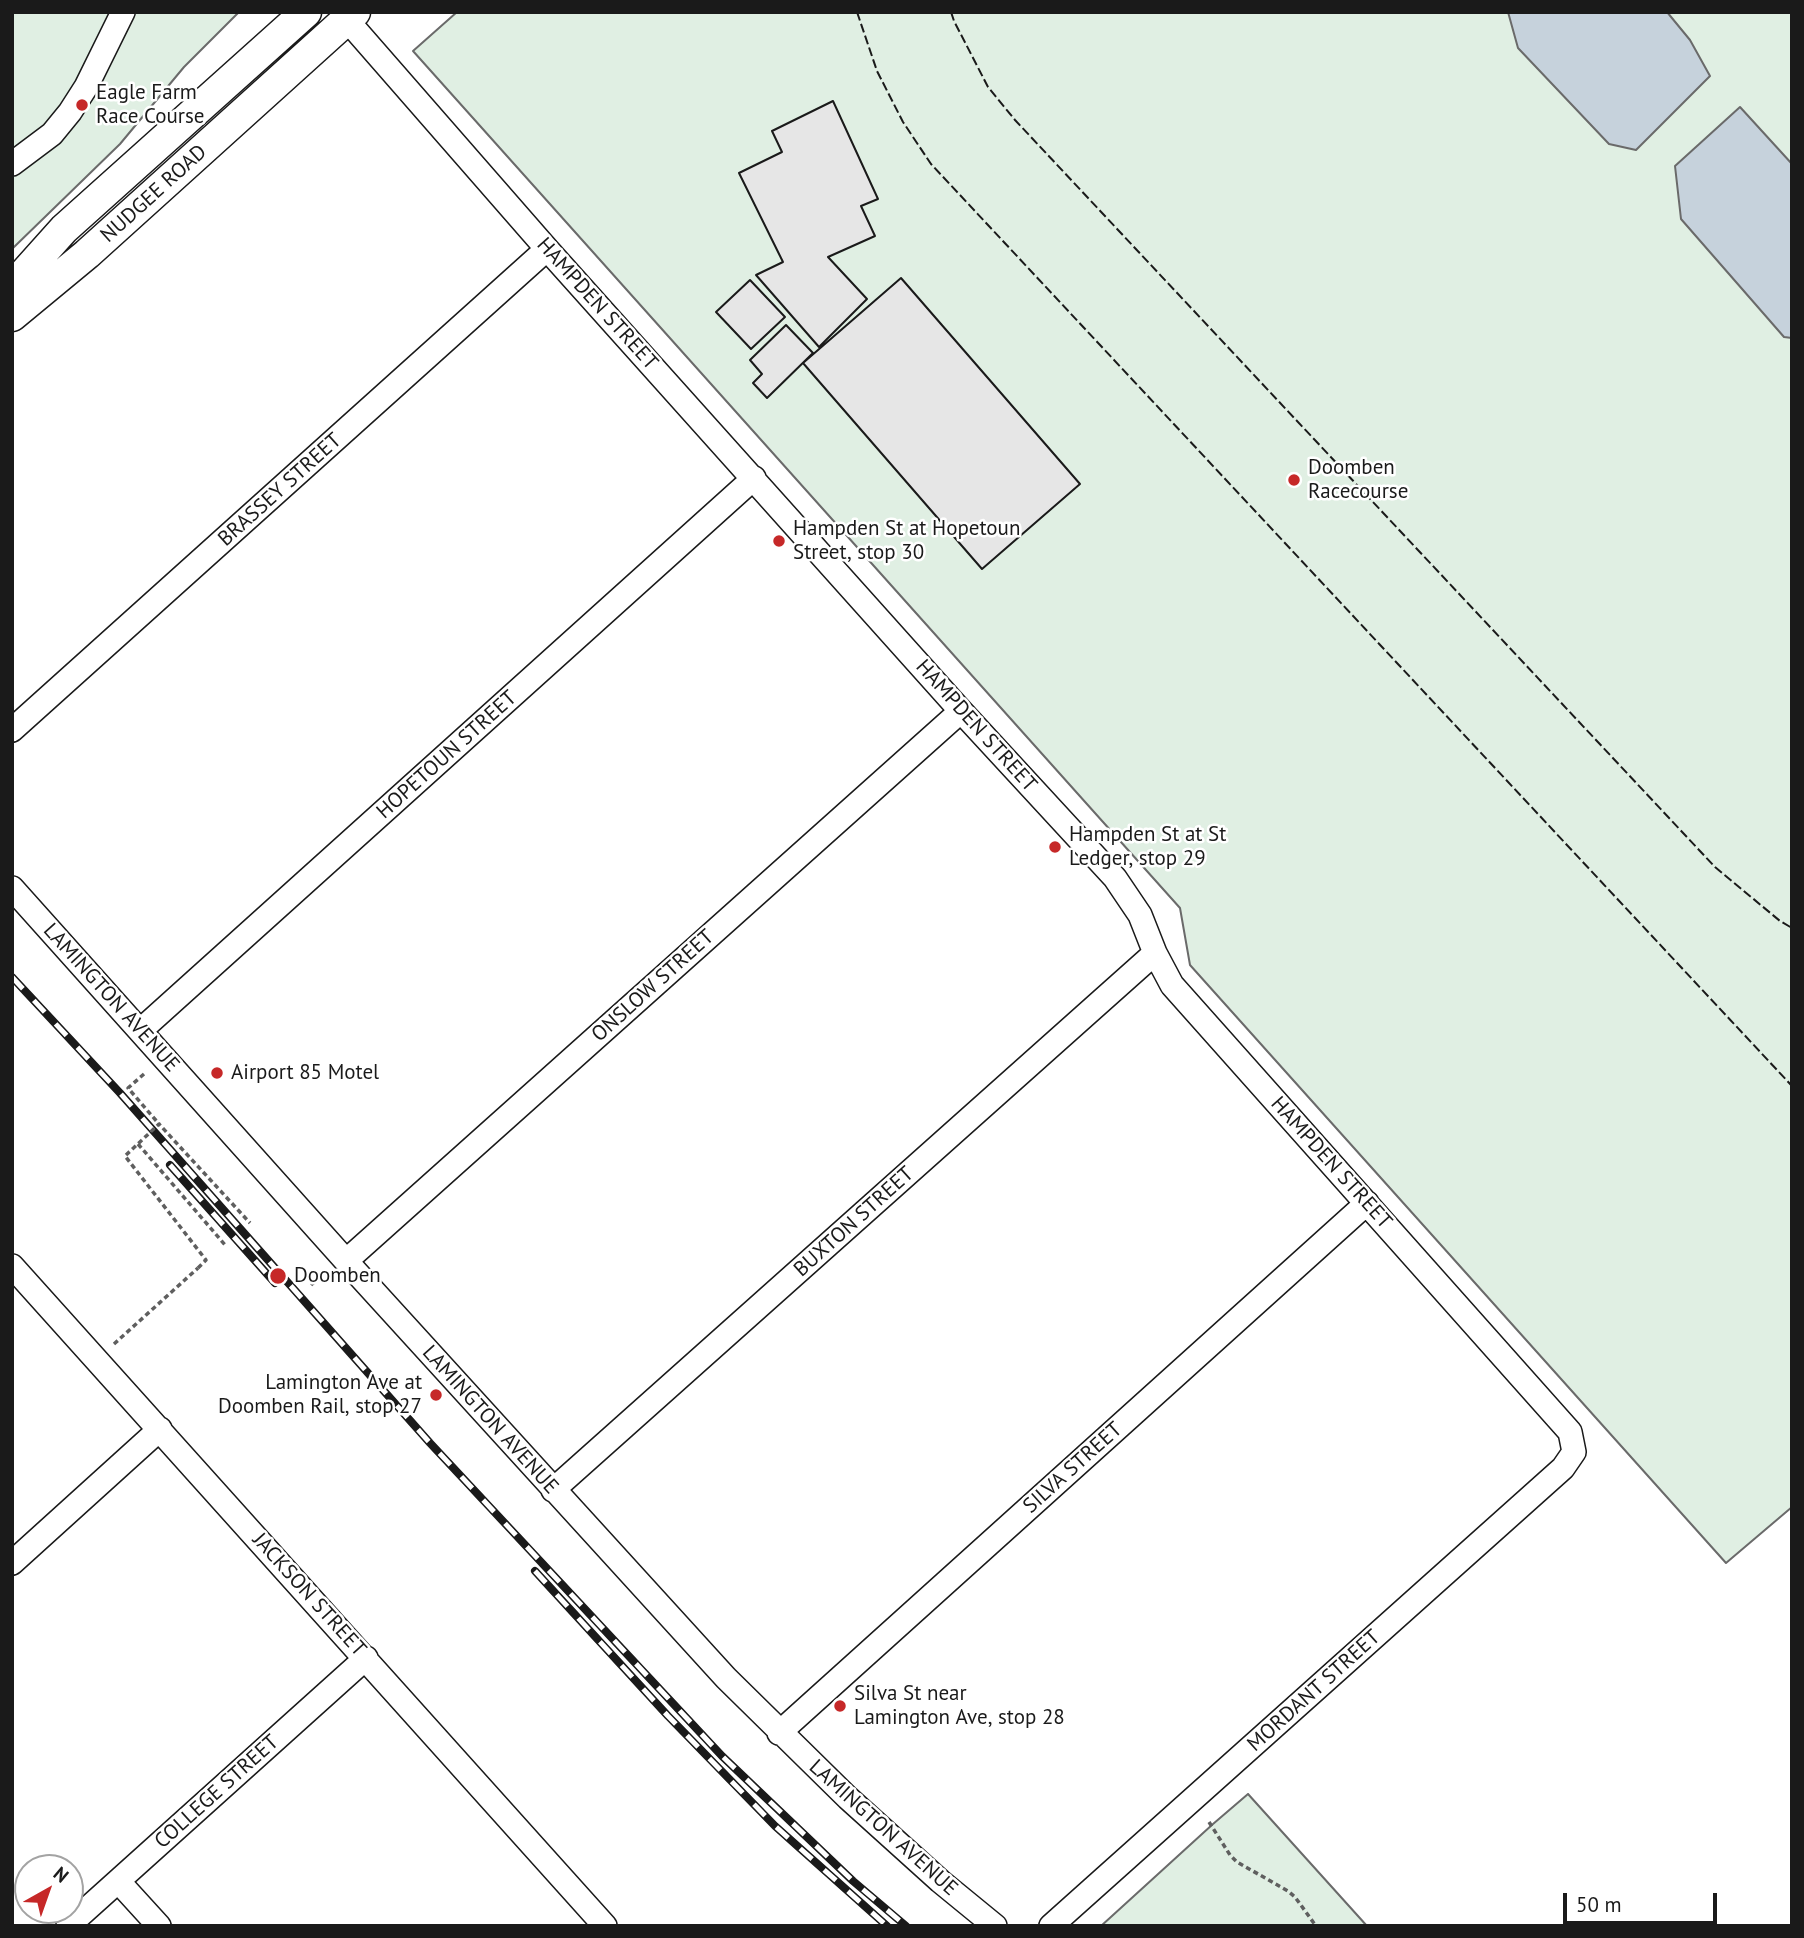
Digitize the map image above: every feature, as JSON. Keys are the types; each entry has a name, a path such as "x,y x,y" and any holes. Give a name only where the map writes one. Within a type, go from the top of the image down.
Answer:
{"main road":[{"name":"NUDGEE ROAD","path":"12,287 64,229 306,12"},
{"name":"NUDGEE ROAD","path":"12,316 87,254 347,15"}],"street":[{"path":"12,164 52,134 71,112 123,12"},
{"name":"HAMPDEN STREET","path":"347,15 547,249 961,711 1115,878 1140,915 1155,953 1172,985 1570,1432 1574,1452"},
{"name":"BRASSEY STREET","path":"12,730 547,249"},
{"name":"HOPETOUN STREET","path":"141,1030 754,478"},
{"name":"ONSLOW STREET","path":"346,1261 961,711"},
{"name":"LAMINGTON AVENUE","path":"12,888 346,1261 726,1678 779,1733 919,1862 995,1926"},
{"name":"BUXTON STREET","path":"553,1490 1155,953"},
{"name":"SILVA STREET","path":"779,1733 1367,1203"},
{"name":"JACKSON STREET","path":"12,1266 605,1926"},
{"path":"12,1563 159,1429"},
{"name":"MORDANT STREET","path":"1051,1926 1563,1468 1574,1452"},
{"name":"COLLEGE STREET","path":"68,1926 366,1658"},
{"path":"118,1881 159,1926"}],"path":[{"path":"144,1074 128,1088 250,1223"},
{"path":"114,1344 206,1260 125,1156 159,1124"},
{"path":"138,1144 226,1246"},
{"path":"311,1285 322,1275"},
{"path":"1209,1822 1230,1856 1288,1891 1316,1926"}],"green space":[{"name":"Eagle Farm Race Course","path":"12,12 239,12 184,67 120,144 12,249"},
{"name":"Doomben Racecourse","path":"457,12 1792,12 1792,1507 1726,1563 1190,965 1180,908 413,51"},
{"path":"1248,1794 1367,1926 1101,1926 1213,1824"}],"shaded area":[{"path":"1508,12 1667,12 1690,40 1710,76 1636,150 1609,144 1518,48"},
{"path":"1740,107 1792,164 1792,338 1784,337 1681,219 1675,166"}],"building":[{"path":"833,101 878,199 861,206 875,236 828,257 867,299 819,347 756,275 783,262 739,173 782,152 772,131"},
{"path":"901,278 1080,484 982,569 803,363"},
{"path":"750,280 785,317 751,349 716,312"},
{"path":"786,325 813,353 767,398 753,383 762,374 750,360"}],"railway":[{"path":"12,977 120,1093 430,1443 722,1756 853,1881 906,1926"},
{"path":"170,1165 275,1283"},
{"path":"535,1571 668,1716 775,1826 887,1926"}],"fence":[{"path":"857,12 877,71 903,122 931,164 1792,1086"},
{"path":"951,12 988,87 1015,120 1715,867 1792,928"}],"place":[{"name":"Eagle Farm Race Course","path":"82,105"},
{"name":"Doomben Racecourse","path":"1294,480"},
{"name":"Hampden St at Hopetoun Street, stop 30","path":"779,541"},
{"name":"Hampden St at St Ledger, stop 29","path":"1055,847"},
{"name":"Airport 85 Motel","path":"217,1073"},
{"name":"Doomben","path":"278,1276"},
{"name":"Lamington Ave at Doomben Rail, stop 27","path":"436,1395"},
{"name":"Silva St near Lamington Ave, stop 28","path":"840,1706"}]}
